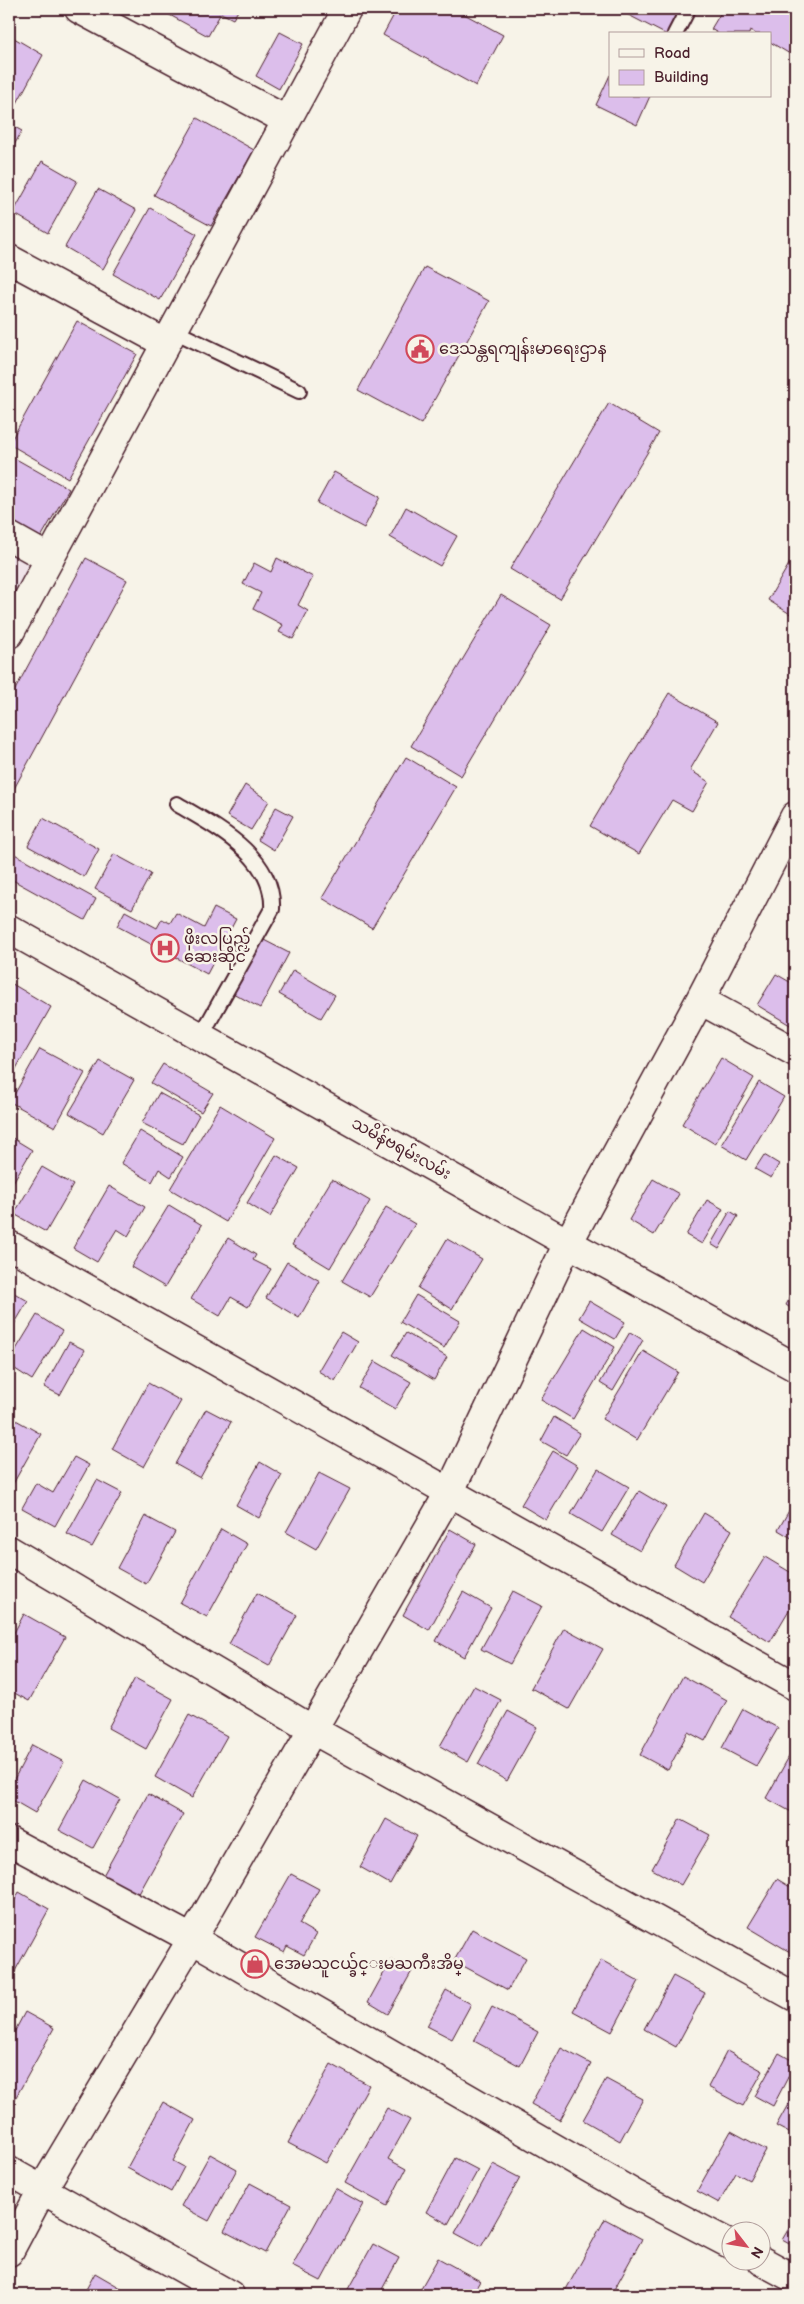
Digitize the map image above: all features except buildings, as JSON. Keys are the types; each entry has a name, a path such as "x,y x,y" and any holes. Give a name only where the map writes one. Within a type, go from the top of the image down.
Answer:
{"street":[{"path":"79,9 286,120"},
{"path":"9,634 168,336 348,9"},
{"path":"9,259 168,336"},
{"path":"9,536 50,559"},
{"path":"9,2252 42,2190 192,1939 449,1493 568,1243 700,1000 795,816"},
{"name":"သမိန်ဗရမ်းလမ်း","path":"9,928 568,1243 795,1367"},
{"path":"700,1000 795,1052"},
{"path":"9,1245 795,1686"},
{"path":"9,1550 313,1730 795,1997"},
{"path":"9,1841 192,1939 634,2194 722,2240"},
{"path":"9,2171 230,2295"},
{"path":"772,2266 795,2279"}],"lane":[{"path":"675,32 688,9"},
{"path":"168,336 299,391"},
{"path":"177,804 222,830 244,849 260,868 272,896 272,910 201,1036"}],"shaded area":[{"path":"9,544 40,561 9,618"}],"place":[{"name":"ဒေသန္တရကျန်းမာရေးဌာန","path":"420,349"},
{"name":"ဖိုးလပြည့် ဆေးဆိုင်","path":"165,948"},
{"name":"အေမသူငယ္ခ်င္းမႀကီးအိမ္","path":"255,1964"}]}
